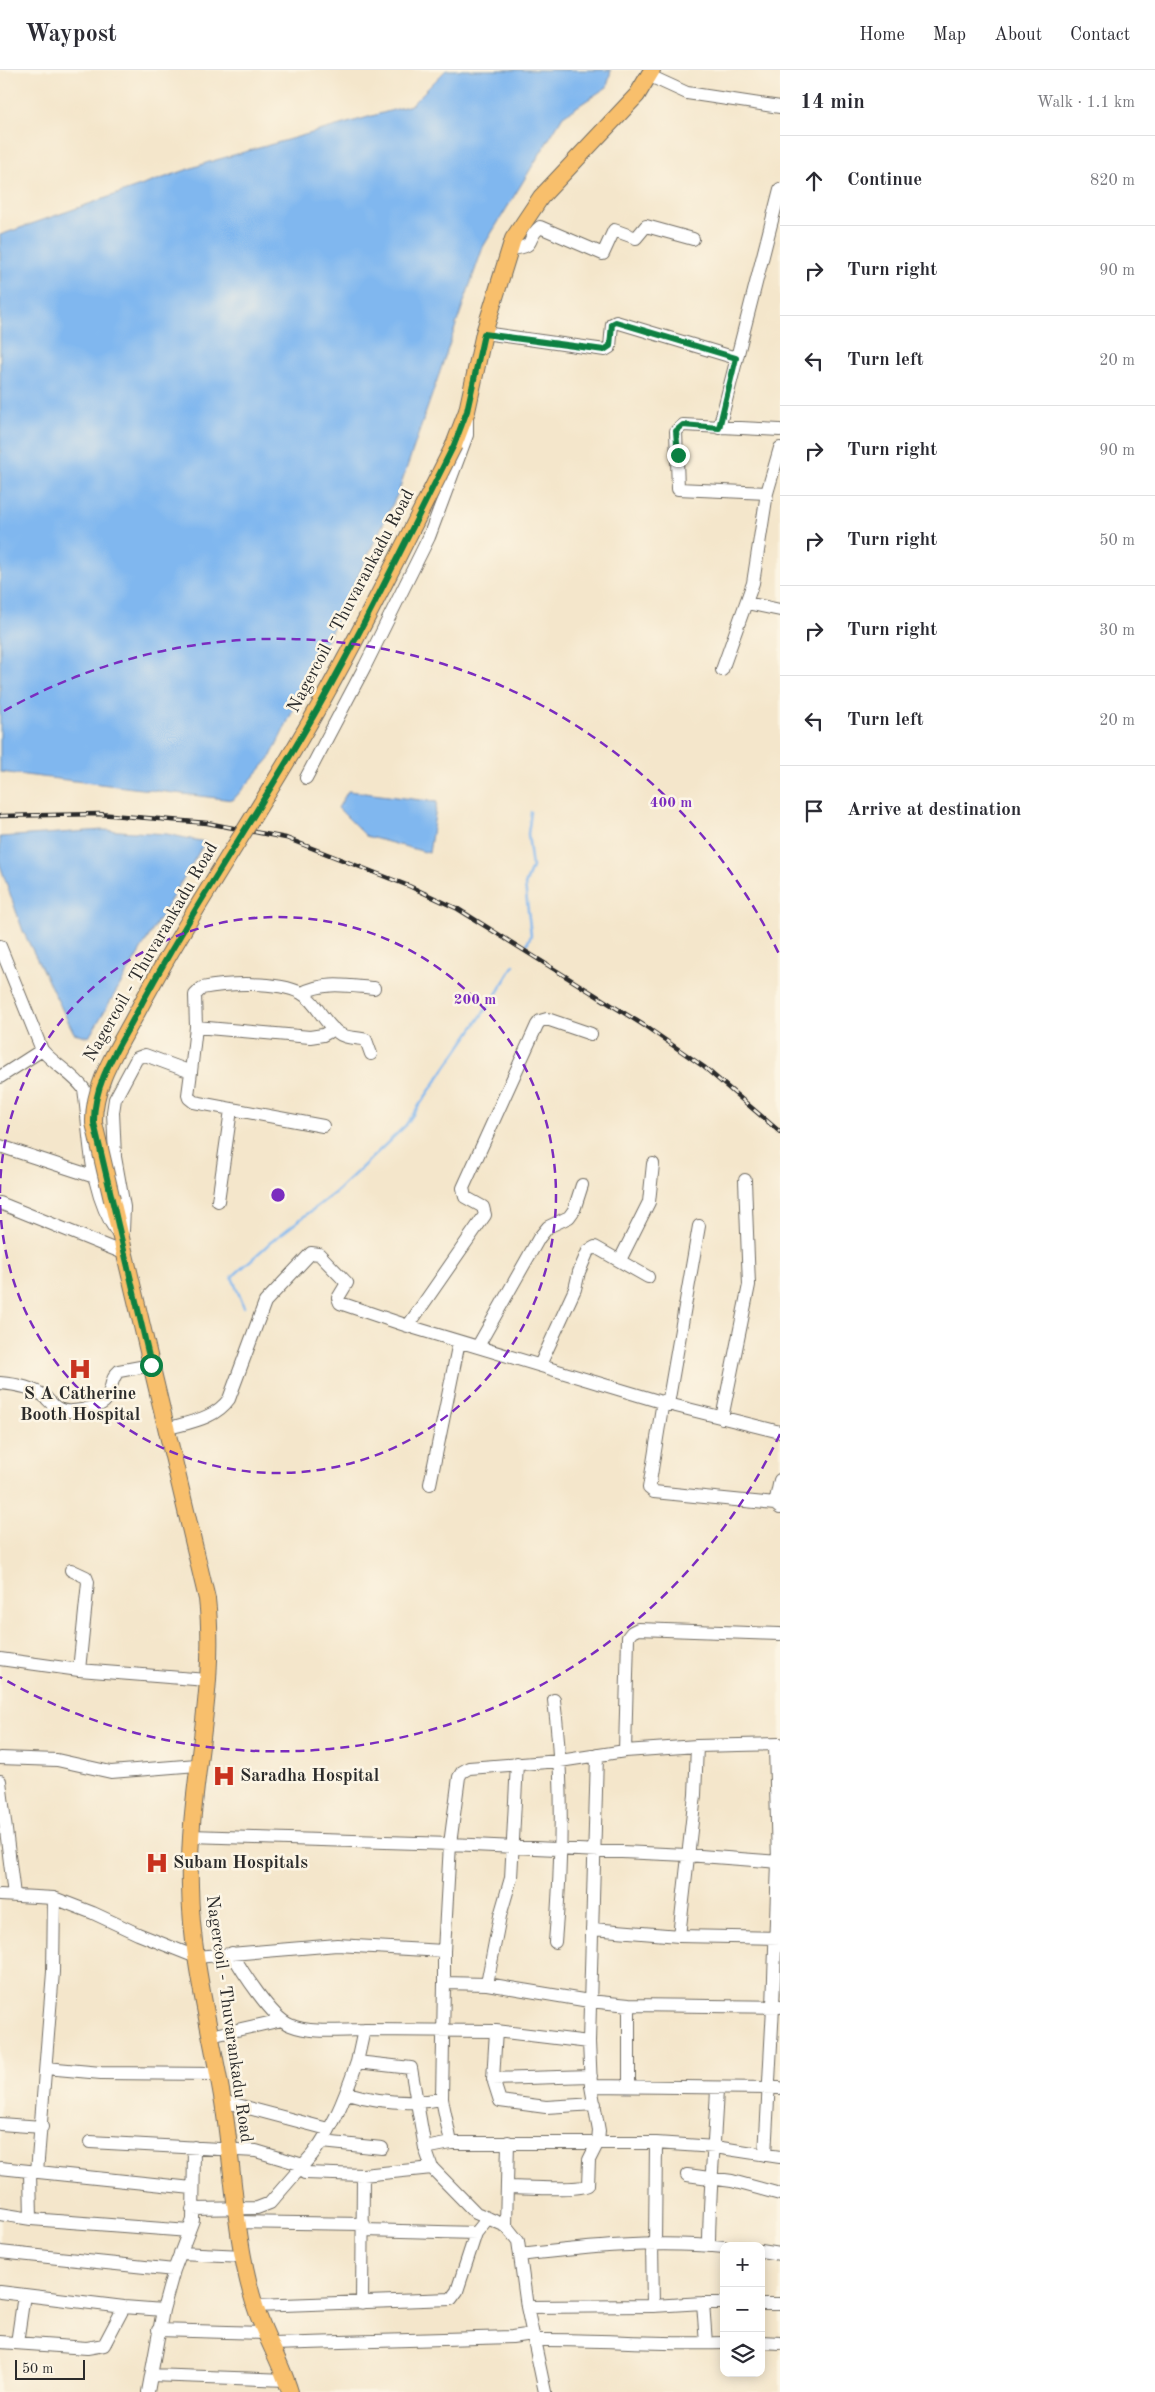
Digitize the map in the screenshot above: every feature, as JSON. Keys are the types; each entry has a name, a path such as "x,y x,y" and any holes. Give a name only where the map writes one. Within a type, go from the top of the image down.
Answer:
{"main road":[{"name":"Nagercoil - Thuvarankadu Road","path":"288,2386 255,2306 243,2256 235,2215 222,2101 196,1957 190,1887 190,1836 207,1680 209,1615 204,1580 112,1200 94,1123 94,1112 99,1084 161,968 303,735 351,649 454,445 467,411 484,334 513,239 540,197 637,95 651,73"}],"street":[{"path":"651,73 687,93 780,107"},
{"path":"719,428 780,191"},
{"path":"511,249 524,248 529,245 535,231 540,227 603,254 614,230 636,238 646,226 693,239"},
{"path":"484,334 604,350 610,346 612,324 616,322 736,358"},
{"path":"306,778 365,666 429,537 468,435 467,411"},
{"path":"768,493 678,489 678,429 683,425 780,430"},
{"path":"722,670 753,583 768,493 780,448"},
{"path":"747,603 780,610"},
{"path":"0,946 42,1050 53,1063 79,1082 84,1089 89,1146 95,1177 104,1212 124,1247"},
{"path":"302,993 325,984 374,988"},
{"path":"323,1126 231,1110 194,1102 189,1098 196,1027 196,995 202,988 262,985 302,993 334,1030 346,1037 366,1040 372,1054"},
{"path":"408,1326 485,1215 483,1207 465,1197 463,1188 537,1025 542,1020 547,1020 591,1034"},
{"path":"196,1027 310,1037 323,1035 334,1030"},
{"path":"0,1077 42,1050"},
{"path":"124,1247 124,1208 112,1126 115,1099 132,1066 140,1056 145,1055 191,1072"},
{"path":"218,1201 231,1110"},
{"path":"0,1146 95,1177"},
{"path":"620,1260 649,1202 653,1164"},
{"path":"722,1418 749,1285 745,1180"},
{"path":"478,1346 539,1238 548,1227 568,1217 574,1210 582,1185"},
{"path":"0,1203 124,1247"},
{"path":"699,1226 649,1488 654,1492 777,1506 780,1480"},
{"path":"540,1365 575,1289 579,1272 588,1251 595,1248 648,1277"},
{"path":"166,1429 217,1413 224,1407 233,1390 265,1302 311,1253 319,1254 347,1283 338,1298 340,1303 459,1342 478,1346 666,1403 780,1432"},
{"path":"430,1484 459,1342"},
{"path":"0,1383 16,1384 44,1396 58,1409 88,1408 104,1402 110,1392 110,1383 119,1371 151,1365"},
{"path":"71,1570 86,1576 88,1582 79,1670"},
{"path":"625,1751 628,1637 632,1632 638,1629 780,1634"},
{"path":"0,1659 79,1670 207,1680"},
{"path":"554,1700 560,1760 560,1849 555,1942"},
{"path":"451,2143 442,2099 445,2030 444,1951 450,1844 459,1778 462,1772 469,1768 597,1756 625,1751 697,1746 778,1744 777,2007 774,2088 765,2155"},
{"path":"679,1936 695,1795 697,1746"},
{"path":"507,2187 587,2186 589,2160 598,2142 599,2125 591,2081 589,2042 597,1756"},
{"path":"0,1758 57,1760 111,1772 198,1766"},
{"path":"487,1984 500,1916 511,1878 517,1764"},
{"path":"0,1781 14,1895"},
{"path":"190,1836 595,1850 779,1862"},
{"path":"0,1895 54,1898 93,1912 138,1934 196,1957 337,1945 444,1951"},
{"path":"31,2219 34,2172 42,2127 53,1972 54,1898"},
{"path":"592,1929 679,1936 778,1938"},
{"path":"232,1953 245,1976 282,2020 293,2026 311,2030 496,2031 589,2042"},
{"path":"444,1983 487,1984 589,2001 629,2005 777,2007"},
{"path":"629,2005 629,2085"},
{"path":"210,2036 282,2020"},
{"path":"235,2215 270,2203 322,2142 347,2093 357,2062 364,2030"},
{"path":"496,2031 493,2079 500,2101 546,2107 595,2104"},
{"path":"357,2062 411,2068 425,2148 432,2168 476,2213 506,2226 518,2241 527,2307 545,2392"},
{"path":"46,2068 102,2073 216,2074"},
{"path":"493,2079 591,2081 629,2085 717,2088 774,2088"},
{"path":"709,2246 709,2205 715,2147 717,2088"},
{"path":"347,2093 368,2099 417,2104 442,2099"},
{"path":"222,2101 328,2129"},
{"path":"0,2124 42,2127"},
{"path":"90,2142 256,2151 303,2165"},
{"path":"322,2142 382,2148"},
{"path":"506,2226 508,2142"},
{"path":"425,2148 451,2143 656,2143 715,2147 780,2157"},
{"path":"653,2306 656,2143"},
{"path":"148,2392 163,2310 174,2270 193,2220 194,2147"},
{"path":"303,2165 304,2171 307,2174 363,2175 432,2168"},
{"path":"0,2168 192,2188"},
{"path":"362,2302 363,2175"},
{"path":"687,2175 712,2177 780,2194"},
{"path":"192,2209 364,2227 476,2233"},
{"path":"0,2214 31,2219 189,2231"},
{"path":"255,2306 451,2299 457,2290 476,2233 488,2218"},
{"path":"520,2255 653,2243 720,2247"},
{"path":"0,2252 174,2270"},
{"path":"765,2252 780,2254"},
{"path":"180,2253 243,2256"},
{"path":"0,2292 163,2310"},
{"path":"17,2343 24,2295"},
{"path":"703,2303 706,2343"},
{"path":"527,2307 653,2306 720,2303"},
{"path":"765,2304 780,2304"},
{"path":"0,2342 87,2348 104,2345 124,2307"},
{"path":"158,2330 269,2338 534,2337 720,2343"},
{"path":"765,2342 780,2343"},
{"path":"151,2375 288,2386"}],"water":[{"path":"446,70 611,70 607,87 563,116 483,247 398,493 270,758 233,800 0,772 0,235 209,162 411,105"},
{"path":"348,791 437,802 429,853 366,836 338,808"},
{"path":"103,830 167,834 205,842 89,1037 74,1033 23,931 0,865 0,837"}],"waterway":[{"path":"527,944 531,935 525,885 532,867 528,834 531,812"},
{"path":"244,1307 232,1277 271,1242 337,1191 405,1126 495,996 514,965"}],"railway":[{"path":"0,816 99,814 207,823 286,838 409,886 458,909 645,1026 704,1067 780,1132"}],"place":[{"name":"S A Catherine Booth Hospital","path":"80,1369"},
{"name":"Saradha Hospital","path":"224,1776"},
{"name":"Subam Hospitals","path":"157,1863"}],"route":[{"path":"151,1365 94,1123 99,1084 161,968 303,735 351,649 454,445 467,411 484,334 604,350 610,346 612,324 616,322 736,358 719,428 683,425 676,431 678,455"}]}
